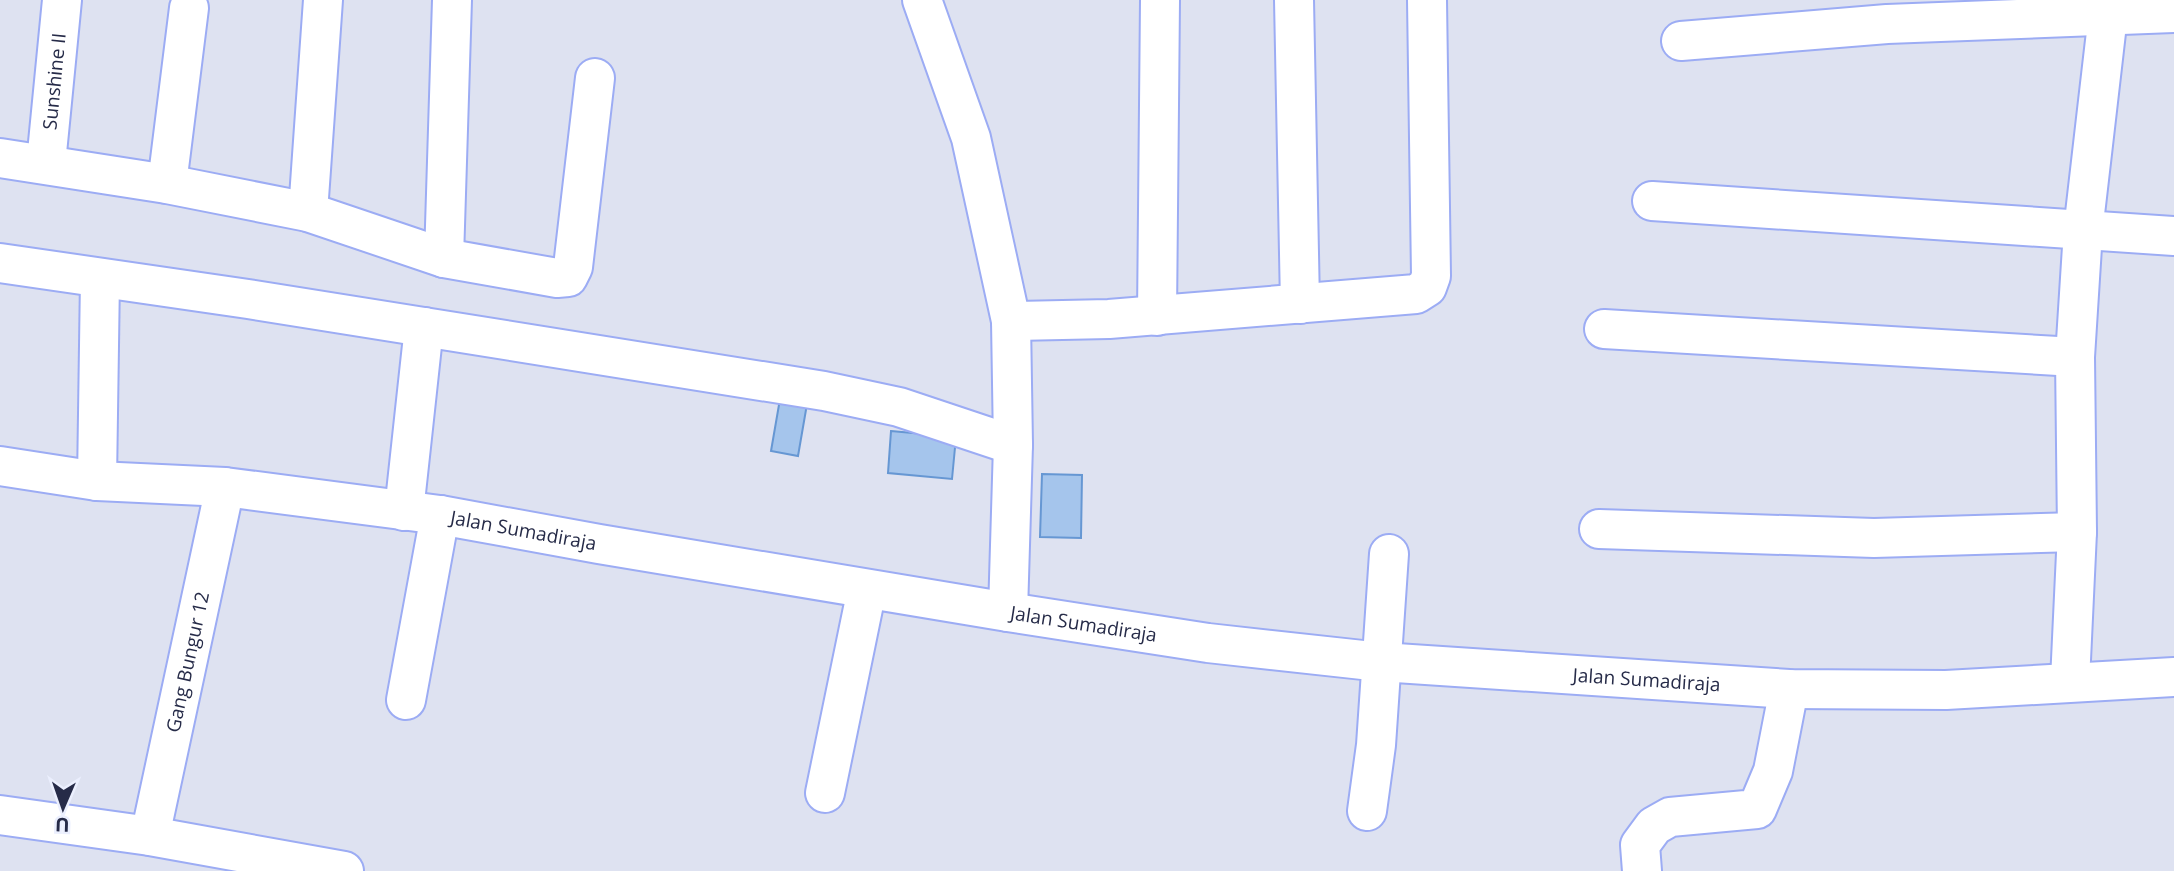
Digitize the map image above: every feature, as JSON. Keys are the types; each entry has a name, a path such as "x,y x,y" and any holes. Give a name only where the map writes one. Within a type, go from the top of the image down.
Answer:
{"street":[{"name":"Sunshine II","path":"46,163 62,0"},
{"path":"308,212 323,0"},
{"path":"444,258 452,0"},
{"path":"922,0 971,138 1011,321 1013,445 1007,612"},
{"path":"1157,316 1160,0"},
{"path":"1294,0 1300,303"},
{"path":"1011,321 1157,316 1416,294 1427,287 1431,276 1427,0"},
{"path":"2070,681 2077,532 2075,357 2083,231 2108,7"},
{"path":"1681,41 2108,7 2174,13"},
{"path":"167,184 189,8"},
{"path":"0,158 46,163 167,184 308,212 444,258 557,278 568,277 573,267 595,78"},
{"path":"1652,201 2174,236"},
{"path":"0,263 824,391 900,407 1013,445"},
{"path":"97,481 100,278"},
{"path":"406,700 422,513 424,327"},
{"path":"1604,329 2075,357"},
{"name":"Jalan Sumadiraja","path":"0,466 97,481 225,487 422,513 1007,612 1208,643 1381,662 1790,689 1946,690 2174,677"},
{"name":"Gang Bungur 12","path":"150,836 225,487"},
{"path":"1599,529 1874,538 2077,532"},
{"path":"1367,811 1376,745 1389,554"},
{"path":"825,793 867,589"},
{"path":"1642,871 1640,845 1654,826 1670,817 1757,809 1773,771 1790,689"},
{"path":"0,815 150,836 344,871"}],"building":[{"path":"780,399 807,404 798,456 771,451"},
{"path":"891,431 956,437 952,479 888,473"},
{"path":"1042,474 1082,475 1081,538 1040,537"}]}
